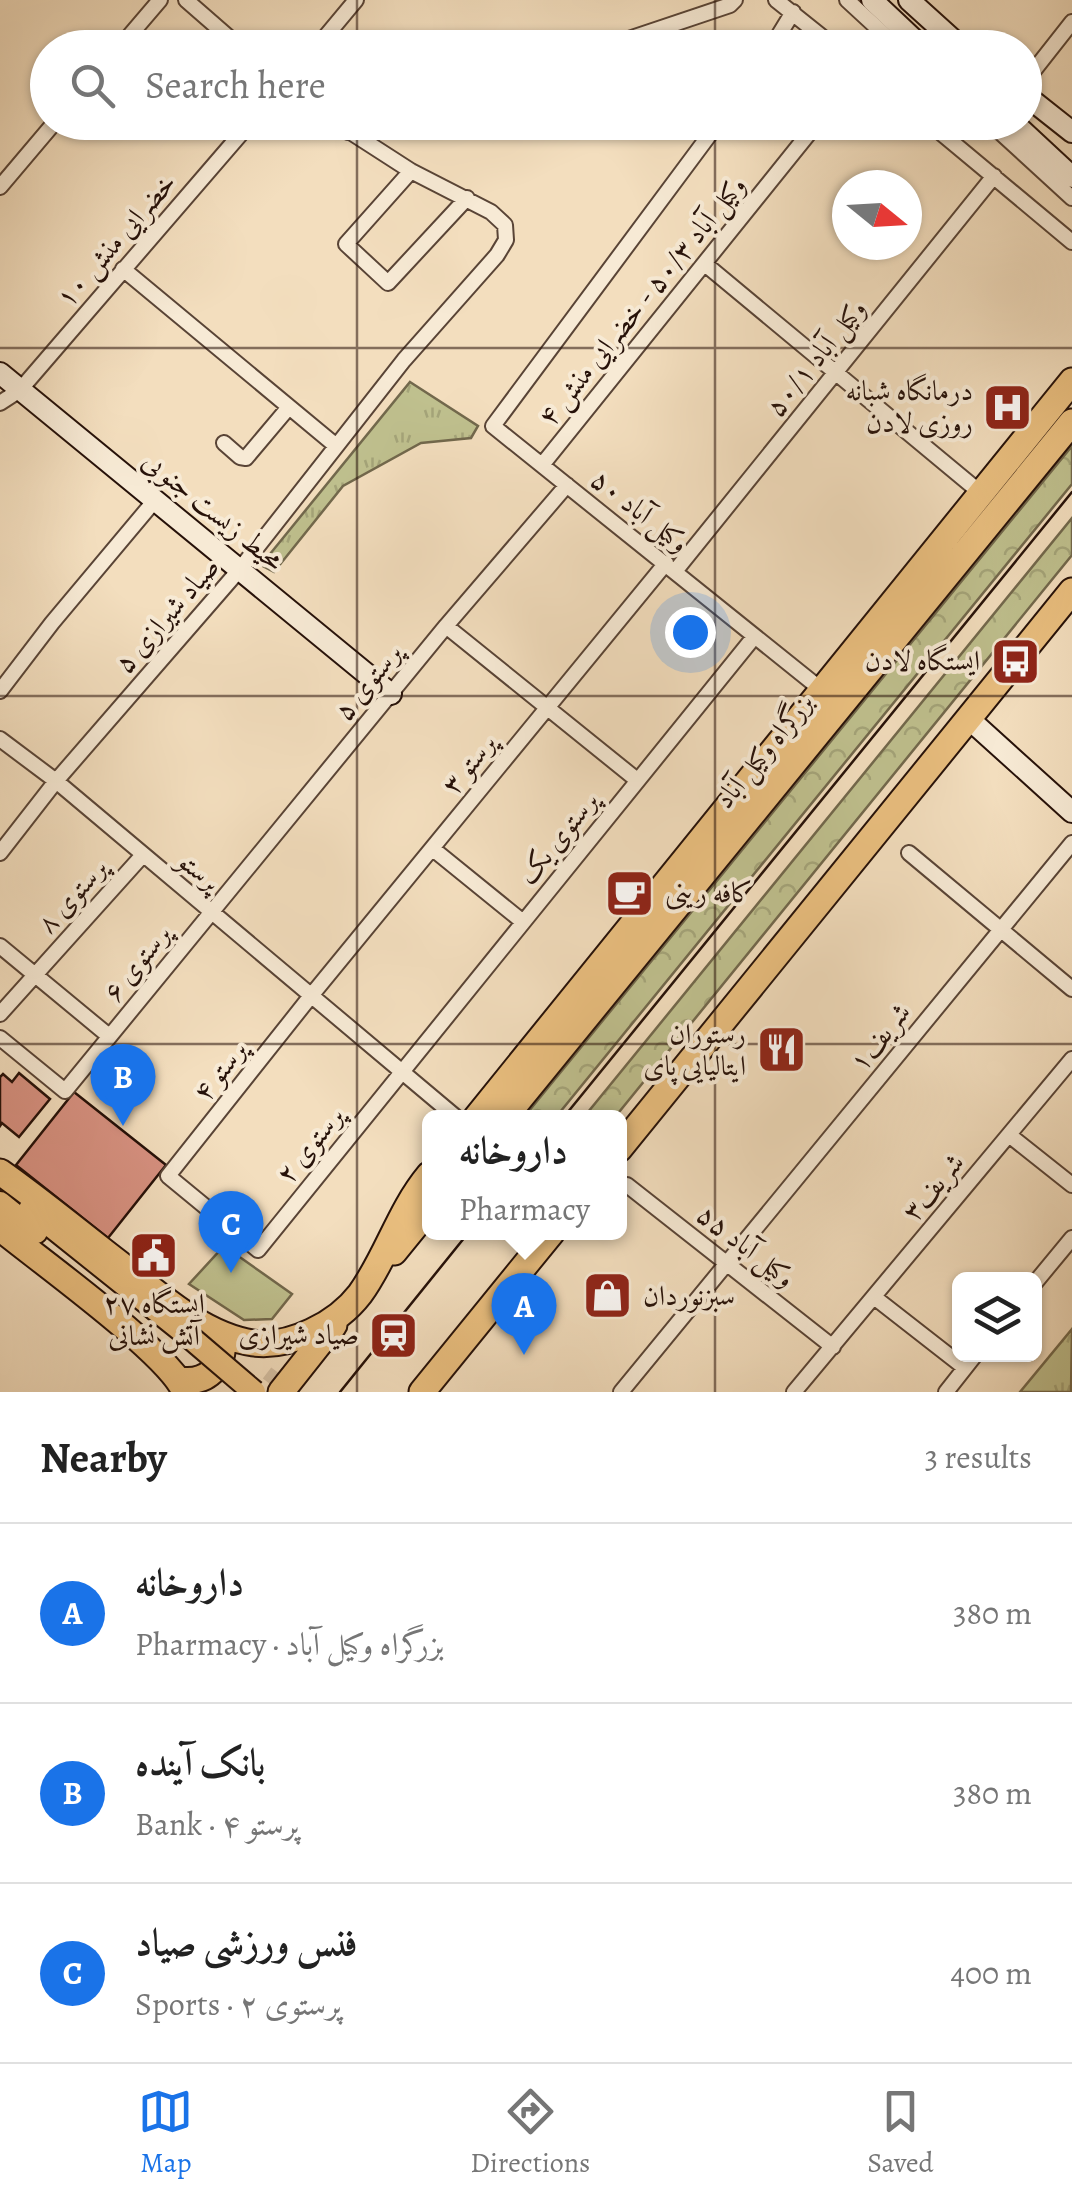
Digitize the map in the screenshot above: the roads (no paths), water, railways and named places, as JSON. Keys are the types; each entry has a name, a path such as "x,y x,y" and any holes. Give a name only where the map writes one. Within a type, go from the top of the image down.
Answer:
{"highway":[{"path":"482,1110 1072,381"},
{"name":"بزرگراه وکیل آباد","path":"511,1110 891,643 1061,421"},
{"path":"627,1140 977,726 1072,591"},
{"path":"847,660 891,643"},
{"path":"0,1172 170,1303 220,1333 263,1344 299,1339 359,1295 422,1183"},
{"path":"281,1392 422,1218"},
{"path":"0,1228 142,1344 183,1386 218,1366 223,1350 220,1333"},
{"path":"422,1392 545,1240"},
{"path":"440,1392 460,1345"}],"main road":[{"path":"0,1184 180,1338 234,1392"},
{"path":"0,1203 254,1392"}],"street":[{"path":"134,30 160,0"},
{"path":"186,0 220,30"},
{"path":"331,30 356,0"},
{"path":"656,30 730,5 734,0"},
{"path":"776,0 815,30"},
{"path":"848,0 879,30"},
{"path":"872,0 904,30"},
{"path":"909,0 942,30"},
{"path":"782,30 794,12"},
{"path":"1042,60 1072,22"},
{"path":"1042,108 1072,132"},
{"path":"0,187 40,140"},
{"name":"خضرایی منش ۱۰","path":"0,403 20,390 235,140"},
{"name":"صیاد شیرازی ۵","path":"0,853 56,781 240,569 335,445 506,240 504,224 491,212 361,140"},
{"name":"۵۰ وکیل آباد","path":"706,140 494,426 823,690"},
{"name":"وکیل آباد ۵۰/۳ - خضرایی منش ۴","path":"542,464 804,140"},
{"path":"950,140 1072,242"},
{"path":"1009,140 1072,198"},
{"path":"1032,140 1072,177"},
{"path":"412,171 346,244 388,282 467,198"},
{"name":"وکیل آباد ۵۰/۱","path":"671,566 837,373 994,176"},
{"path":"704,264 982,494"},
{"path":"122,269 335,445"},
{"name":"محیط زیست جنوبی","path":"0,373 391,694"},
{"path":"1061,421 1072,394"},
{"path":"224,443 246,458 289,407"},
{"name":"پرستوی ۵","path":"210,914 567,485"},
{"path":"0,691 156,499"},
{"name":"پرستو ۳","path":"310,996 671,566"},
{"path":"446,626 638,780"},
{"name":"پرستوی یک","path":"401,1071 754,637"},
{"path":"977,726 1072,812"},
{"name":"پرستو","path":"0,739 56,781 447,1110"},
{"name":"شریف١","path":"621,1392 1072,843"},
{"path":"433,849 522,922"},
{"path":"908,853 1072,989"},
{"name":"پرستوی ۸","path":"0,1014 142,856"},
{"name":"پرستوی ۶","path":"0,1038 64,1091 210,914"},
{"path":"0,946 109,1036"},
{"name":"پرستو ۴","path":"258,1250 168,1176 310,996"},
{"name":"شریف٣","path":"794,1392 1072,1059"},
{"name":"پرستوی ۲","path":"258,1250 401,1071"},
{"path":"1009,1135 1072,1186"},
{"name":"۵۵ وکیل آباد","path":"627,1184 833,1347"},
{"path":"1042,1274 1072,1238"},
{"path":"874,1297 965,1368"},
{"path":"946,1392 970,1362"}],"tunnel":[{"path":"267,1373 287,1388"}],"tram line":[{"path":"570,1110 1072,492"},
{"path":"340,1392 463,1240"}],"place":[{"name":"درمانگاه شبانه روزی لادن","path":"1008,407"},
{"name":"ایستگاه لادن","path":"1015,661"},
{"name":"کافه رینی","path":"630,893"},
{"name":"رستوران ایتالیایی پای","path":"781,1050"},
{"name":"بانک آینده","path":"123,1126"},
{"name":"ایستگاه ۲۷ آتش نشانی","path":"154,1256"},
{"name":"فنس ورزشی صیاد","path":"231,1273"},
{"name":"سبزنوردان","path":"608,1296"},
{"name":"صیاد شیرازی","path":"394,1335"},
{"name":"داروخانه","path":"524,1355"}]}
